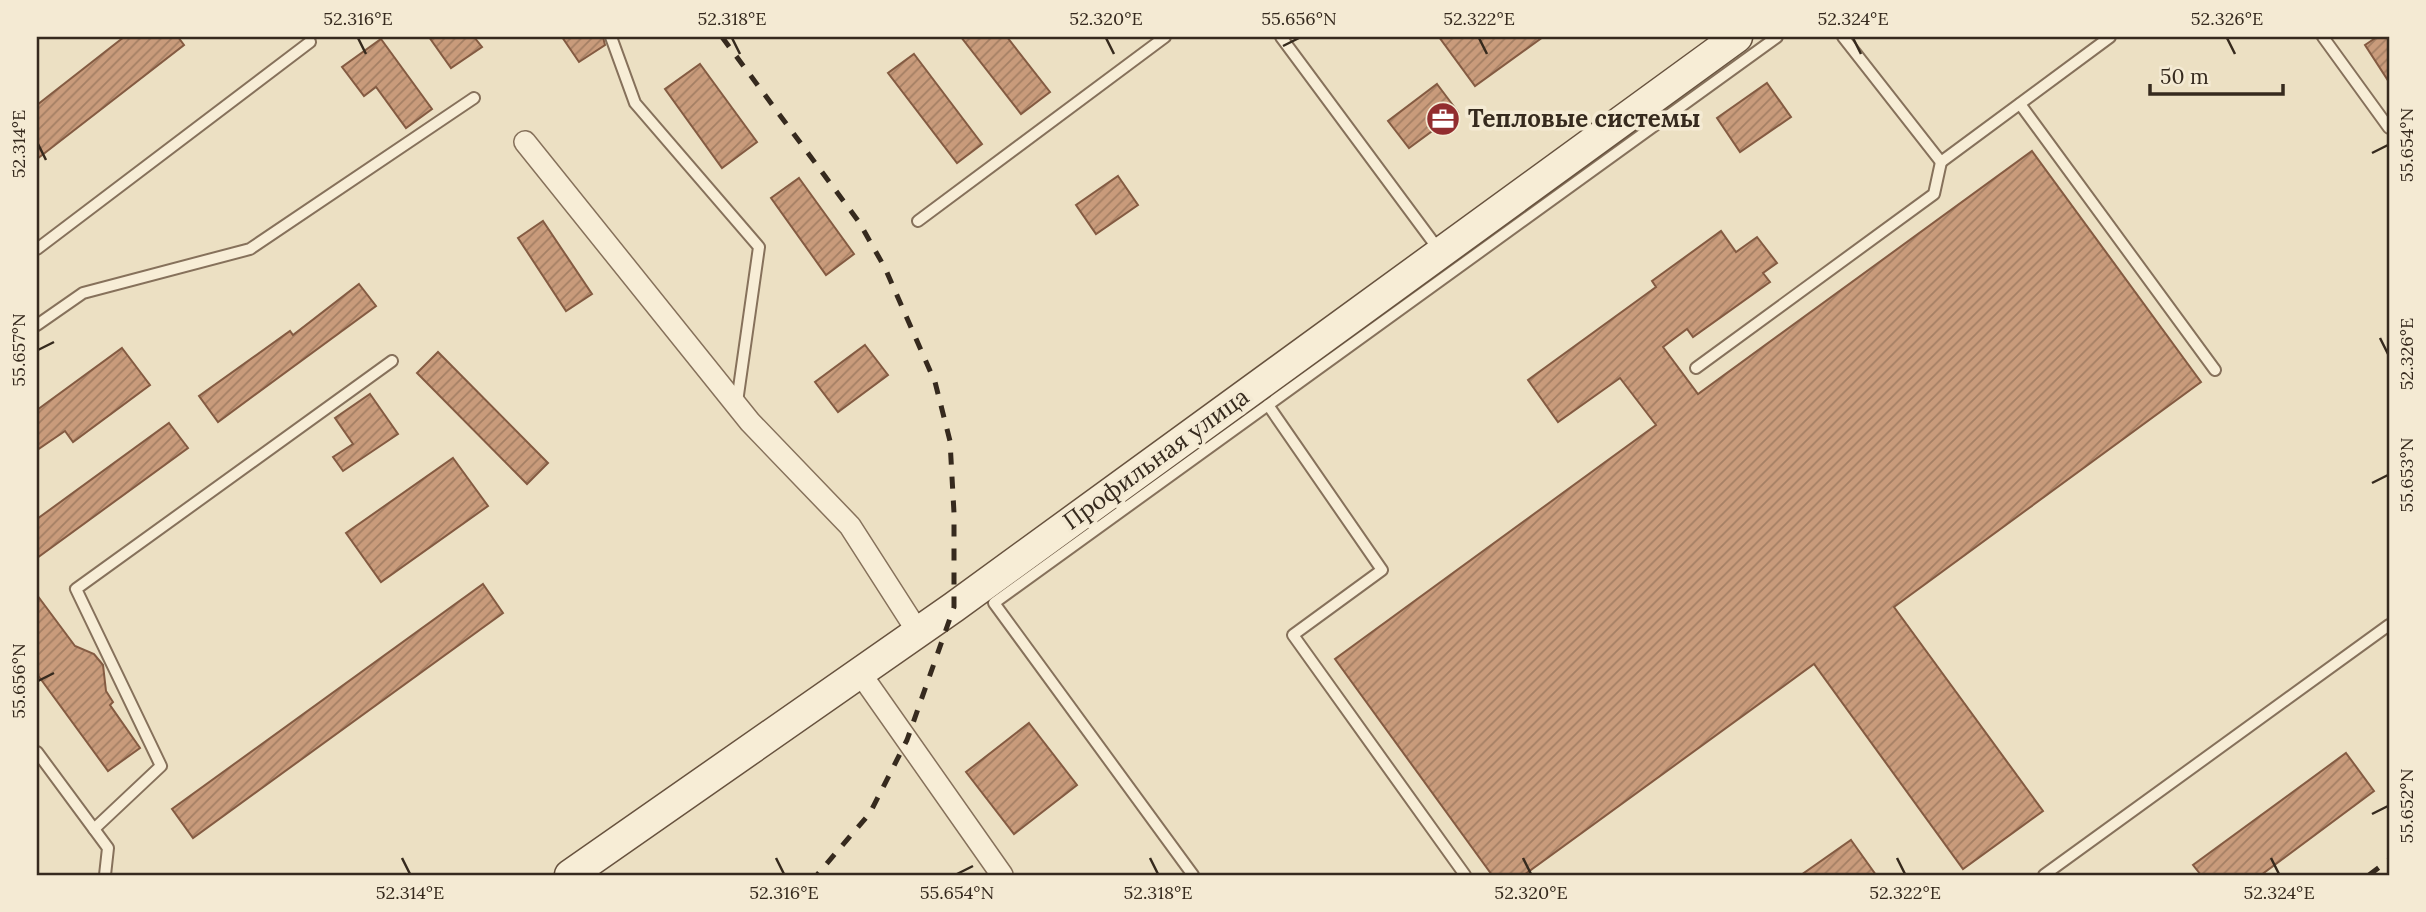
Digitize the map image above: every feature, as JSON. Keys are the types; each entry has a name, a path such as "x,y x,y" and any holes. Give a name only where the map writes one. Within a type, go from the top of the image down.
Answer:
{"street":[{"name":"Профильная улица","path":"570,875 918,632 1737,37"},
{"path":"524,142 736,405 850,526 918,632"},
{"path":"860,673 1002,875"}],"lane":[{"path":"611,37 635,103 759,247 736,405"},
{"path":"918,221 1165,37"},
{"path":"1281,37 1441,252"},
{"path":"1193,875 995,603 1777,37"},
{"path":"1843,37 1941,162"},
{"path":"1696,368 1934,194 1941,162 2110,37"},
{"path":"2323,37 2389,128"},
{"path":"37,249 310,42"},
{"path":"37,325 83,293 250,249 474,98"},
{"path":"2020,104 2215,370"},
{"path":"94,829 161,766 76,589 391,361"},
{"path":"1268,405 1382,570 1293,635 1465,875"},
{"path":"2044,875 2389,625"},
{"path":"37,752 108,848 105,875"}],"building":[{"path":"124,37 178,37 184,45 37,159 37,105"},
{"path":"429,37 474,37 482,47 451,68"},
{"path":"562,37 603,37 605,45 579,62"},
{"path":"961,37 1007,37 1050,92 1021,114"},
{"path":"1439,37 1543,37 1475,86"},
{"path":"2377,37 2389,37 2389,82 2365,45"},
{"path":"381,39 432,109 406,128 376,87 364,96 342,67"},
{"path":"914,54 982,144 957,163 888,73"},
{"path":"700,64 757,142 722,168 665,89"},
{"path":"1767,83 1791,117 1740,152 1717,118"},
{"path":"1437,84 1458,112 1409,148 1388,121"},
{"path":"2032,151 2201,382 1894,607 2043,811 1963,869 1814,664 1524,875 1492,875 1335,659 1656,425 1620,378 1558,422 1528,380 1656,287 1652,281 1721,231 1736,252 1757,237 1777,263 1763,273 1770,282 1693,337 1687,329 1663,347 1698,394"},
{"path":"1118,176 1138,205 1096,234 1076,205"},
{"path":"799,178 854,254 826,275 771,198"},
{"path":"543,221 592,294 566,311 518,238"},
{"path":"359,284 376,306 218,422 199,396 290,331 293,335"},
{"path":"865,345 888,375 838,412 815,382"},
{"path":"122,348 150,385 73,442 65,431 37,450 37,410"},
{"path":"438,352 548,463 527,484 417,373"},
{"path":"370,394 398,434 343,471 333,457 353,444 335,418"},
{"path":"169,423 188,448 37,558 37,519"},
{"path":"453,458 488,506 381,582 346,533"},
{"path":"483,584 503,613 193,838 172,809"},
{"path":"37,595 75,646 94,654 103,665 106,691 113,702 110,705 140,748 108,771 37,674"},
{"path":"1029,723 1077,785 1014,834 966,772"},
{"path":"2346,753 2374,791 2261,875 2201,875 2193,865"},
{"path":"1851,840 1876,875 1801,875"}],"railway":[{"path":"722,37 859,222 885,268 935,382 950,441 954,513 954,607 907,740 870,813 817,875"},
{"path":"2369,875 2389,860"}],"place":[{"name":"Тепловые системы","path":"1443,119"}]}
